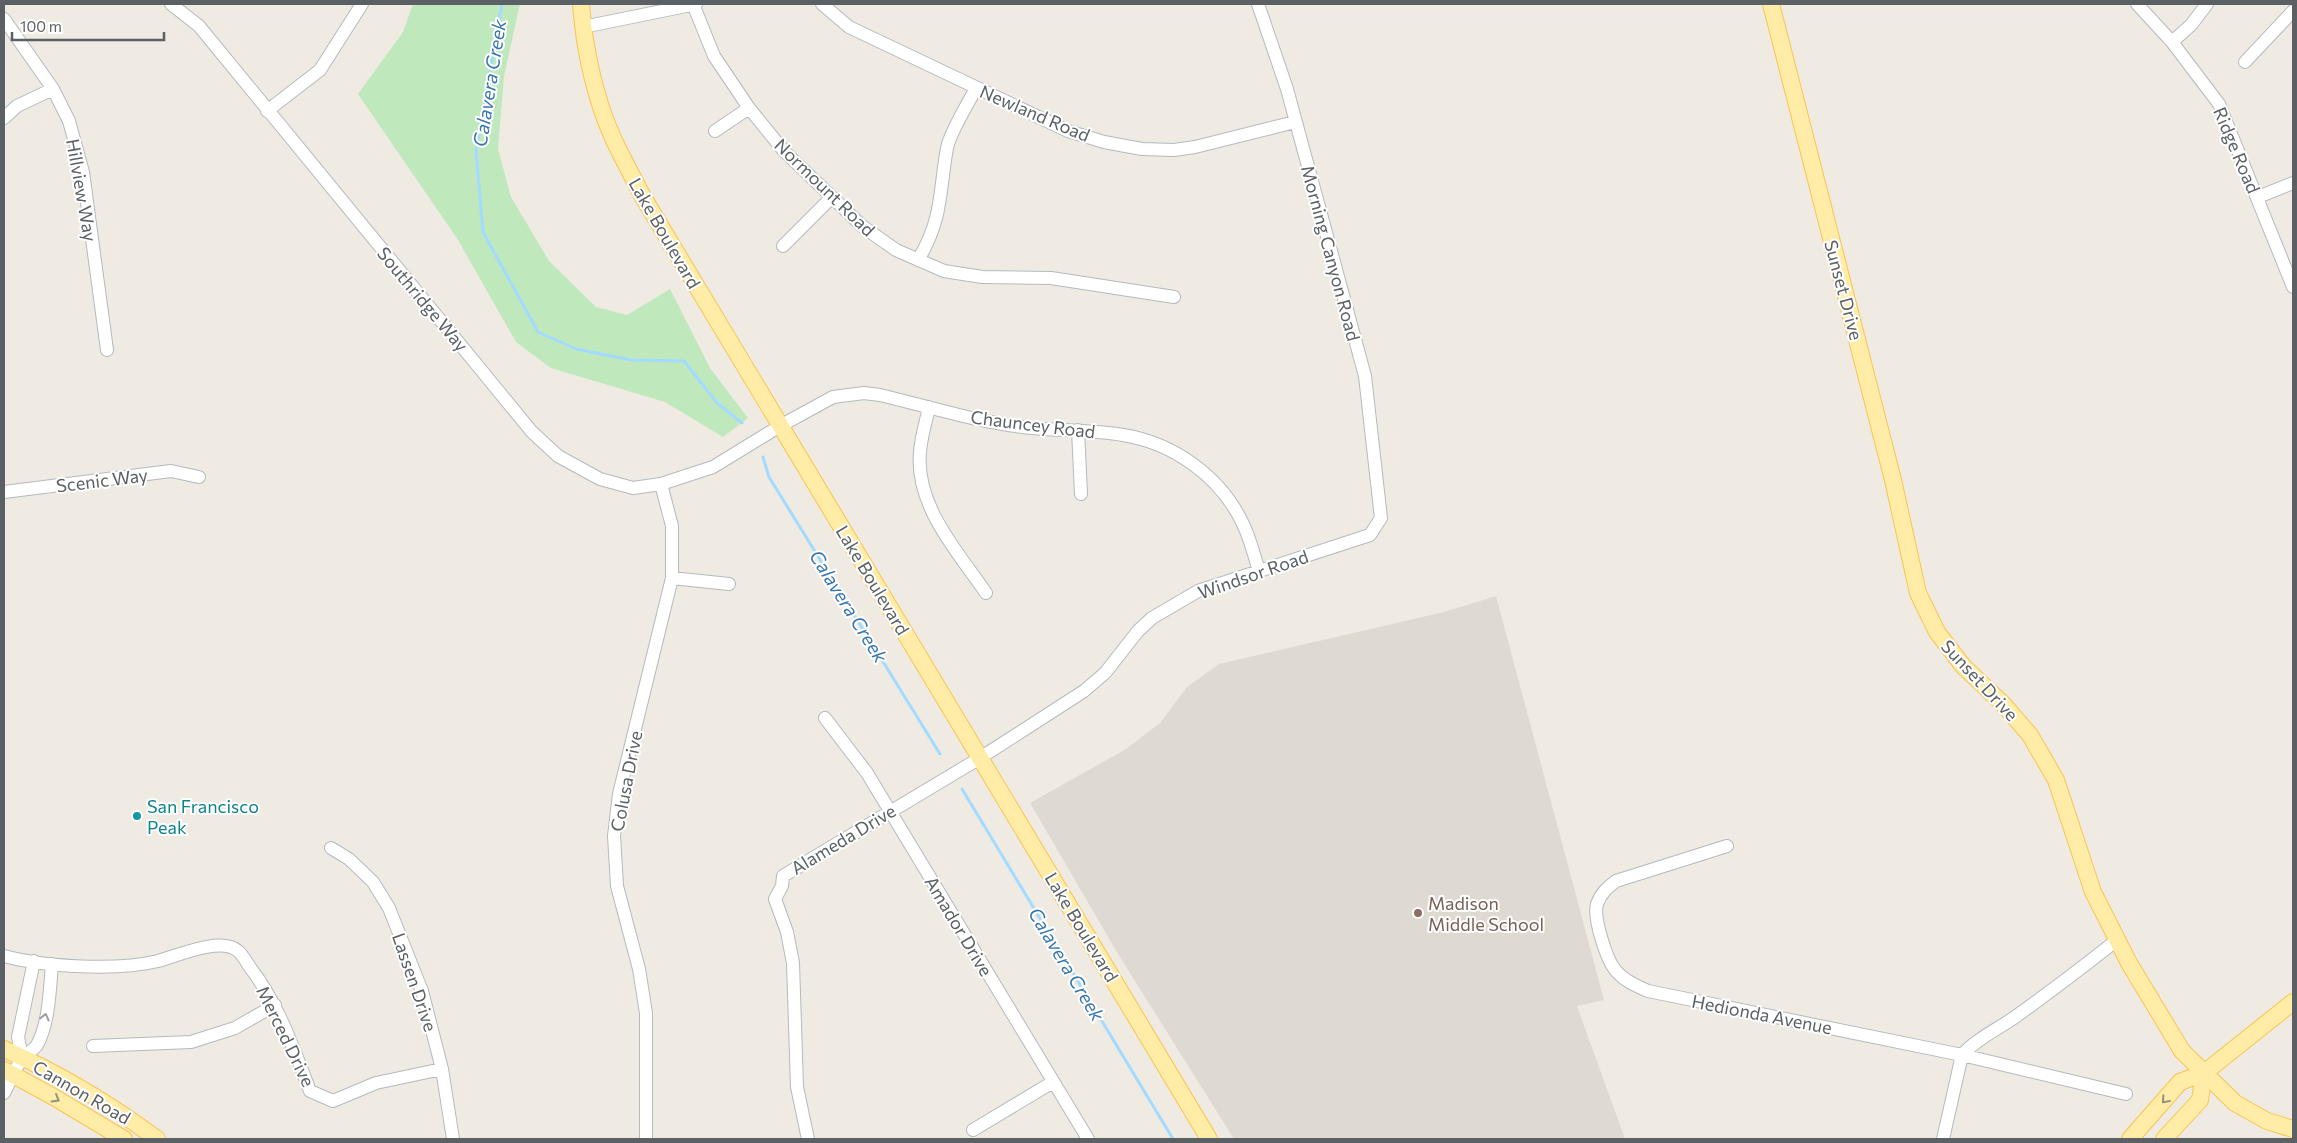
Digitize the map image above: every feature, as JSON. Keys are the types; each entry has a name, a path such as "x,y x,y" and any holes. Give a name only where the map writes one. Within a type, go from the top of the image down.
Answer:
{"main road":[{"name":"Lake Boulevard","path":"581,4 583,27 600,103 612,137 642,197 1208,1139"},
{"name":"Sunset Drive","path":"1771,4 1893,480 1918,593 1937,632 1963,666 2003,704 2030,735 2056,780 2093,892 2117,940 2182,1051 2235,1103 2268,1122 2293,1130"},
{"path":"2130,1139 2180,1082 2204,1072 2293,1002"},
{"name":"Cannon Road","path":"4,1049 22,1057 109,1106 157,1139"},
{"path":"2164,1139 2200,1100 2204,1072"},
{"name":"Cannon Road","path":"9,1073 124,1139"}],"street":[{"name":"Southridge Way","path":"171,4 199,26 532,432 558,456 600,479 634,488 661,484 713,467 728,458"},
{"path":"267,111 320,70 362,4"},
{"path":"583,27 694,4"},
{"name":"Normount Road","path":"694,4 714,56 749,108 784,151 862,226 896,250 944,271 982,277 1051,278 1174,298"},
{"name":"Newland Road","path":"822,4 849,27 1068,131 1104,142 1142,149 1174,150 1194,147 1295,122"},
{"name":"Morning Canyon Road","path":"1258,4 1287,89 1365,376 1382,508"},
{"name":"Ridge Road","path":"2137,4 2172,42 2219,104 2293,287"},
{"path":"2172,42 2191,25 2207,4"},
{"path":"2245,62 2293,11"},
{"name":"Hillview Way","path":"4,19 53,89 69,121 83,172 107,350"},
{"path":"918,260 930,239 941,199 948,146 976,88"},
{"path":"4,118 17,106 53,89"},
{"path":"715,131 749,108"},
{"path":"2258,197 2293,183"},
{"path":"783,246 832,197"},
{"name":"Chauncey Road","path":"728,458 833,396 864,393 880,395 982,421 1032,428 1078,430 1122,435 1146,440 1171,450 1207,475 1230,500 1239,516 1259,571"},
{"path":"929,407 919,453 921,477 926,497 936,520 986,593"},
{"path":"1078,430 1081,494"},
{"name":"Scenic Way","path":"4,492 171,471 199,477"},
{"name":"Colusa Drive","path":"646,1139 646,1013 639,969 617,886 614,836 619,794 672,578 672,526 661,484"},
{"name":"Windsor Road","path":"980,758 1084,692 1105,672 1138,631 1152,618 1198,591 1370,535 1382,518 1382,508"},
{"path":"672,578 729,584"},
{"name":"Amador Drive","path":"825,718 867,773 1088,1139"},
{"name":"Alameda Drive","path":"808,1139 797,1087 793,964 787,932 775,899 782,886 783,876 980,758"},
{"name":"Hedionda Avenue","path":"1727,846 1616,881 1602,892 1596,907 1603,948 1608,960 1626,980 1648,991 1962,1055 2126,1094"},
{"name":"Lassen Drive","path":"331,848 349,859 373,882 389,908 422,991 442,1069 453,1139"},
{"path":"1943,1139 1962,1055 1970,1046 1994,1032 2044,996 2117,940"},
{"name":"Merced Drive","path":"4,956 52,964 107,967 156,962 217,944 237,950 275,1005 310,1091 333,1101 376,1083 442,1069"},
{"path":"22,1057 18,1037 34,961"},
{"path":"4,1093 9,1073 22,1057 36,1047 41,1035 49,1002 52,964"},
{"path":"93,1046 191,1042 235,1028 275,1005"},
{"path":"973,1130 1053,1082"}],"shaded area":[{"path":"1496,596 1604,1000 1577,1006 1625,1139 1234,1139 1118,954 1030,803 1126,749 1160,723 1187,687 1219,664 1444,612"}],"green space":[{"path":"413,4 520,4 504,76 498,149 511,197 549,261 596,307 627,315 670,289 710,368 748,418 723,437 665,402 551,368 516,342 458,240 358,94 403,32"}],"waterway":[{"name":"Calavera Creek","path":"502,4 476,150 483,232 538,332 576,349 631,360 684,361 717,403 742,423"},
{"name":"Calavera Creek","path":"763,457 769,477 940,754"},
{"name":"Calavera Creek","path":"962,789 1173,1139"}],"place":[{"name":"San Francisco Peak","path":"137,816"},
{"name":"Madison Middle School","path":"1418,913"}]}
